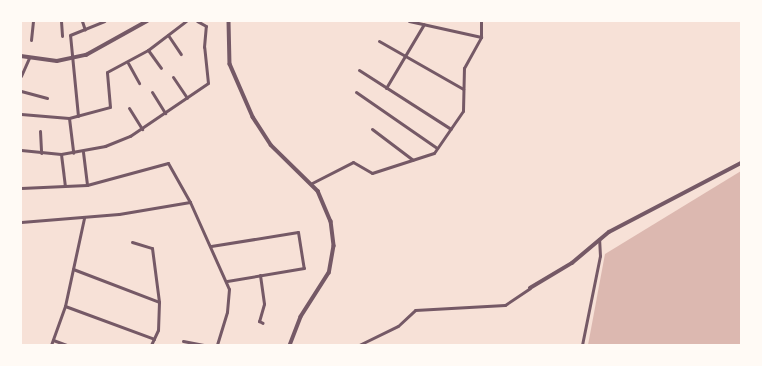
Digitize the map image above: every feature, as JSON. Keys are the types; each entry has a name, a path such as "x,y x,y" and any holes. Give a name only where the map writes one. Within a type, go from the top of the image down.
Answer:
{"street":[{"path":"31,40 33,21"},
{"path":"61,21 62,36"},
{"path":"82,21 85,30"},
{"path":"78,116 70,35 104,21"},
{"path":"21,56 29,58 72,59 100,50 147,21"},
{"path":"21,114 69,118 110,107 107,72 128,63 148,50 186,21"},
{"path":"21,150 61,154 82,152 105,146 142,129 208,83 204,47 206,26 197,21"},
{"path":"229,21 230,64 253,117 272,145 312,183 331,221 333,257 326,281 301,317 290,345"},
{"path":"409,21 481,37"},
{"path":"312,183 353,162 372,173 432,155 463,111 464,68 481,37 482,21"},
{"path":"386,88 424,24"},
{"path":"168,35 181,54"},
{"path":"379,41 464,89"},
{"path":"148,50 161,68"},
{"path":"21,76 29,58"},
{"path":"128,63 139,83"},
{"path":"359,70 451,129"},
{"path":"173,77 187,98"},
{"path":"21,92 48,98"},
{"path":"152,92 165,114"},
{"path":"356,92 437,148"},
{"path":"129,108 142,129"},
{"path":"69,118 73,153"},
{"path":"372,129 413,160"},
{"path":"40,131 41,153"},
{"path":"82,152 87,184"},
{"path":"61,154 65,186"},
{"path":"21,188 87,184 168,163 190,202 227,281 229,305 217,345"},
{"path":"359,345 398,326 415,310 505,305 572,263 599,239 741,163"},
{"path":"21,222 84,218 190,202"},
{"path":"51,345 65,306 84,218"},
{"path":"211,246 298,232 304,268 227,281"},
{"path":"582,345 600,256 599,239"},
{"path":"132,242 152,248 159,302 158,330 151,345"},
{"path":"73,269 159,302"},
{"path":"260,275 264,304 259,321 264,323"},
{"path":"65,306 154,339"},
{"path":"53,340 67,345"},
{"path":"183,341 204,345"},
{"path":"243,345 273,345"}],"shaded area":[{"path":"741,171 741,345 588,345 605,254"}]}
